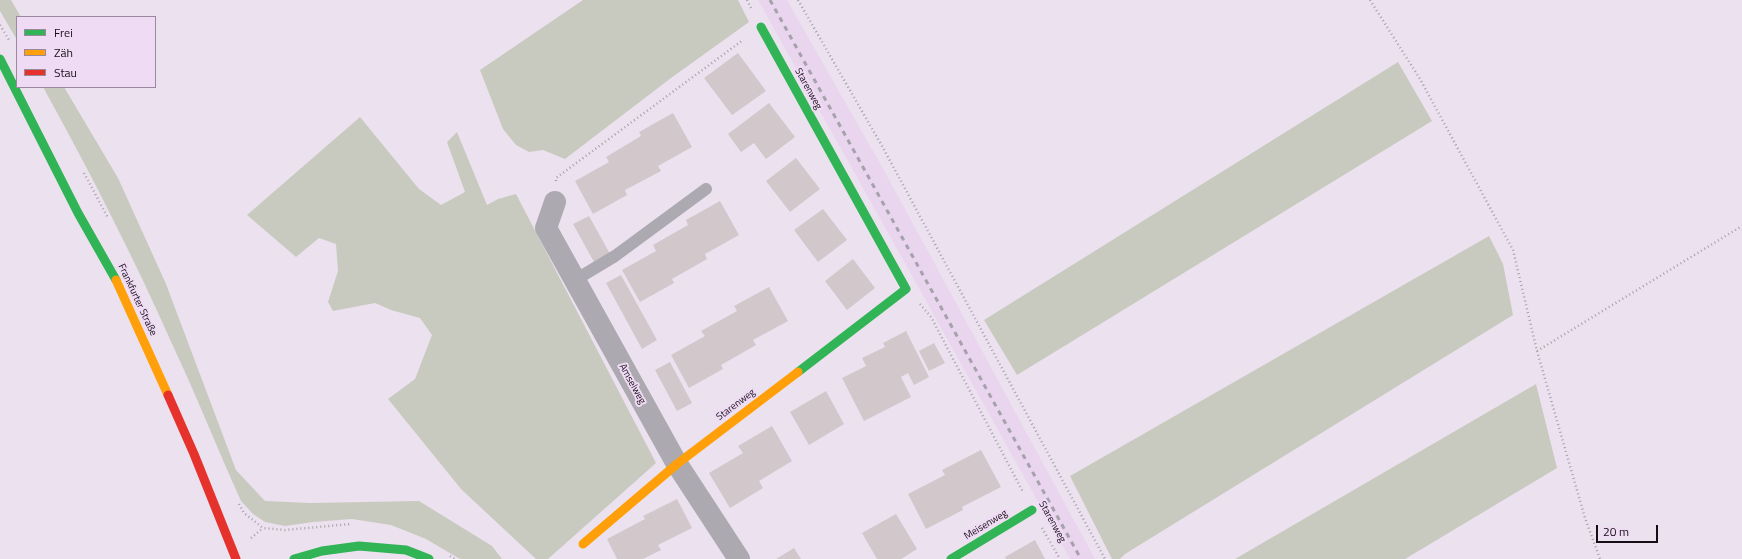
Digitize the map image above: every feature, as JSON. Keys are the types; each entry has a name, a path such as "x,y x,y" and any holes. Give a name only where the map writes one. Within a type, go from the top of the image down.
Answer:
{"street":[{"name":"Starenweg","path":"583,544 677,464 906,289 761,27"},
{"name":"Frankfurter Straße","path":"0,59 78,213 119,285 194,454 236,559"},
{"name":"Amselweg","path":"555,202 546,228 677,464 739,559"},
{"name":"Meisenweg","path":"951,559 1032,510"},
{"path":"294,559 322,551 359,546 406,550 429,559"},
{"path":"359,546 390,559"}],"lane":[{"path":"575,280 615,256 706,189"}],"path":[{"path":"798,0 882,146 1105,559"},
{"path":"1370,0 1420,79 1513,250 1537,351 1585,518 1600,559"},
{"path":"555,202 556,178 761,27"},
{"path":"82,169 110,224"},
{"path":"1537,351 1742,226"},
{"name":"Starenweg","path":"906,289 931,317 1032,510 1060,559"},
{"path":"237,501 244,513 263,528 285,530 358,524"},
{"path":"449,556 455,559"}],"shaded area":[{"path":"0,0 11,0 20,16 16,16 16,38 0,11"},
{"path":"583,0 738,0 749,22 671,78 565,159 543,150 529,152 516,145 503,129 480,70"},
{"path":"758,0 787,0 886,174 1095,559 1070,559"},
{"path":"1398,62 1432,121 1017,375 984,320"},
{"path":"44,88 65,88 118,178 166,284 236,470 265,501 310,503 419,501 492,546 502,559 460,559 426,539 391,525 352,519 285,526 265,522 253,514 241,501 191,385 143,280 78,151"},
{"path":"360,117 419,189 441,205 465,192 447,142 457,132 487,205 498,199 516,194 656,463 548,559 536,559 461,489 388,399 415,379 432,335 420,318 391,310 375,303 333,311 328,302 338,271 336,244 319,238 296,257 247,215"},
{"path":"1489,236 1503,264 1513,315 1125,554 1120,559 1112,559 1070,476"},
{"path":"1536,384 1557,468 1405,559 1235,559"}],"building":[{"path":"738,53 766,91 732,115 704,78"},
{"path":"769,103 795,137 766,159 754,143 741,152 728,134"},
{"path":"673,113 692,147 658,166 661,171 625,190 627,195 593,214 575,181 609,162 606,157 641,136 639,132"},
{"path":"796,158 820,189 790,212 766,181"},
{"path":"720,201 739,235 705,254 707,259 672,279 674,283 640,302 622,270 656,251 653,245 688,225 686,220"},
{"path":"823,209 847,240 818,262 794,230"},
{"path":"589,216 610,254 594,262 573,224"},
{"path":"853,259 875,288 847,310 825,281"},
{"path":"621,275 657,340 642,349 606,283"},
{"path":"769,287 788,321 753,340 756,345 721,365 723,369 689,388 671,355 705,336 701,331 737,311 734,306"},
{"path":"906,331 929,377 914,385 908,373 901,377 911,397 864,421 842,378 866,366 862,358 885,347 883,343"},
{"path":"934,343 945,363 929,371 919,351"},
{"path":"670,362 692,403 677,411 655,370"},
{"path":"826,391 844,424 809,445 790,412"},
{"path":"772,426 792,461 759,481 763,488 730,508 709,473 743,453 738,446"},
{"path":"981,450 1001,487 962,507 963,510 926,529 908,494 945,475 942,470"},
{"path":"677,499 692,528 658,545 661,550 643,559 617,559 607,539 645,519 643,516"},
{"path":"896,514 917,549 901,559 877,559 862,533"},
{"path":"1035,540 1045,559 1006,559 1005,557"},
{"path":"794,548 801,559 776,559"}],"railway":[{"path":"770,0 1081,559"}],"traffic: fast":[{"path":"761,27 906,289 798,372"},
{"path":"0,59 78,213 116,280"},
{"path":"951,559 1032,510"},
{"path":"294,559 322,551 359,546 406,550 429,559"}],"traffic: slow":[{"path":"116,280 168,395"},
{"path":"583,544 677,464 798,372"}],"traffic: jam":[{"path":"168,395 194,454 236,559"}]}
